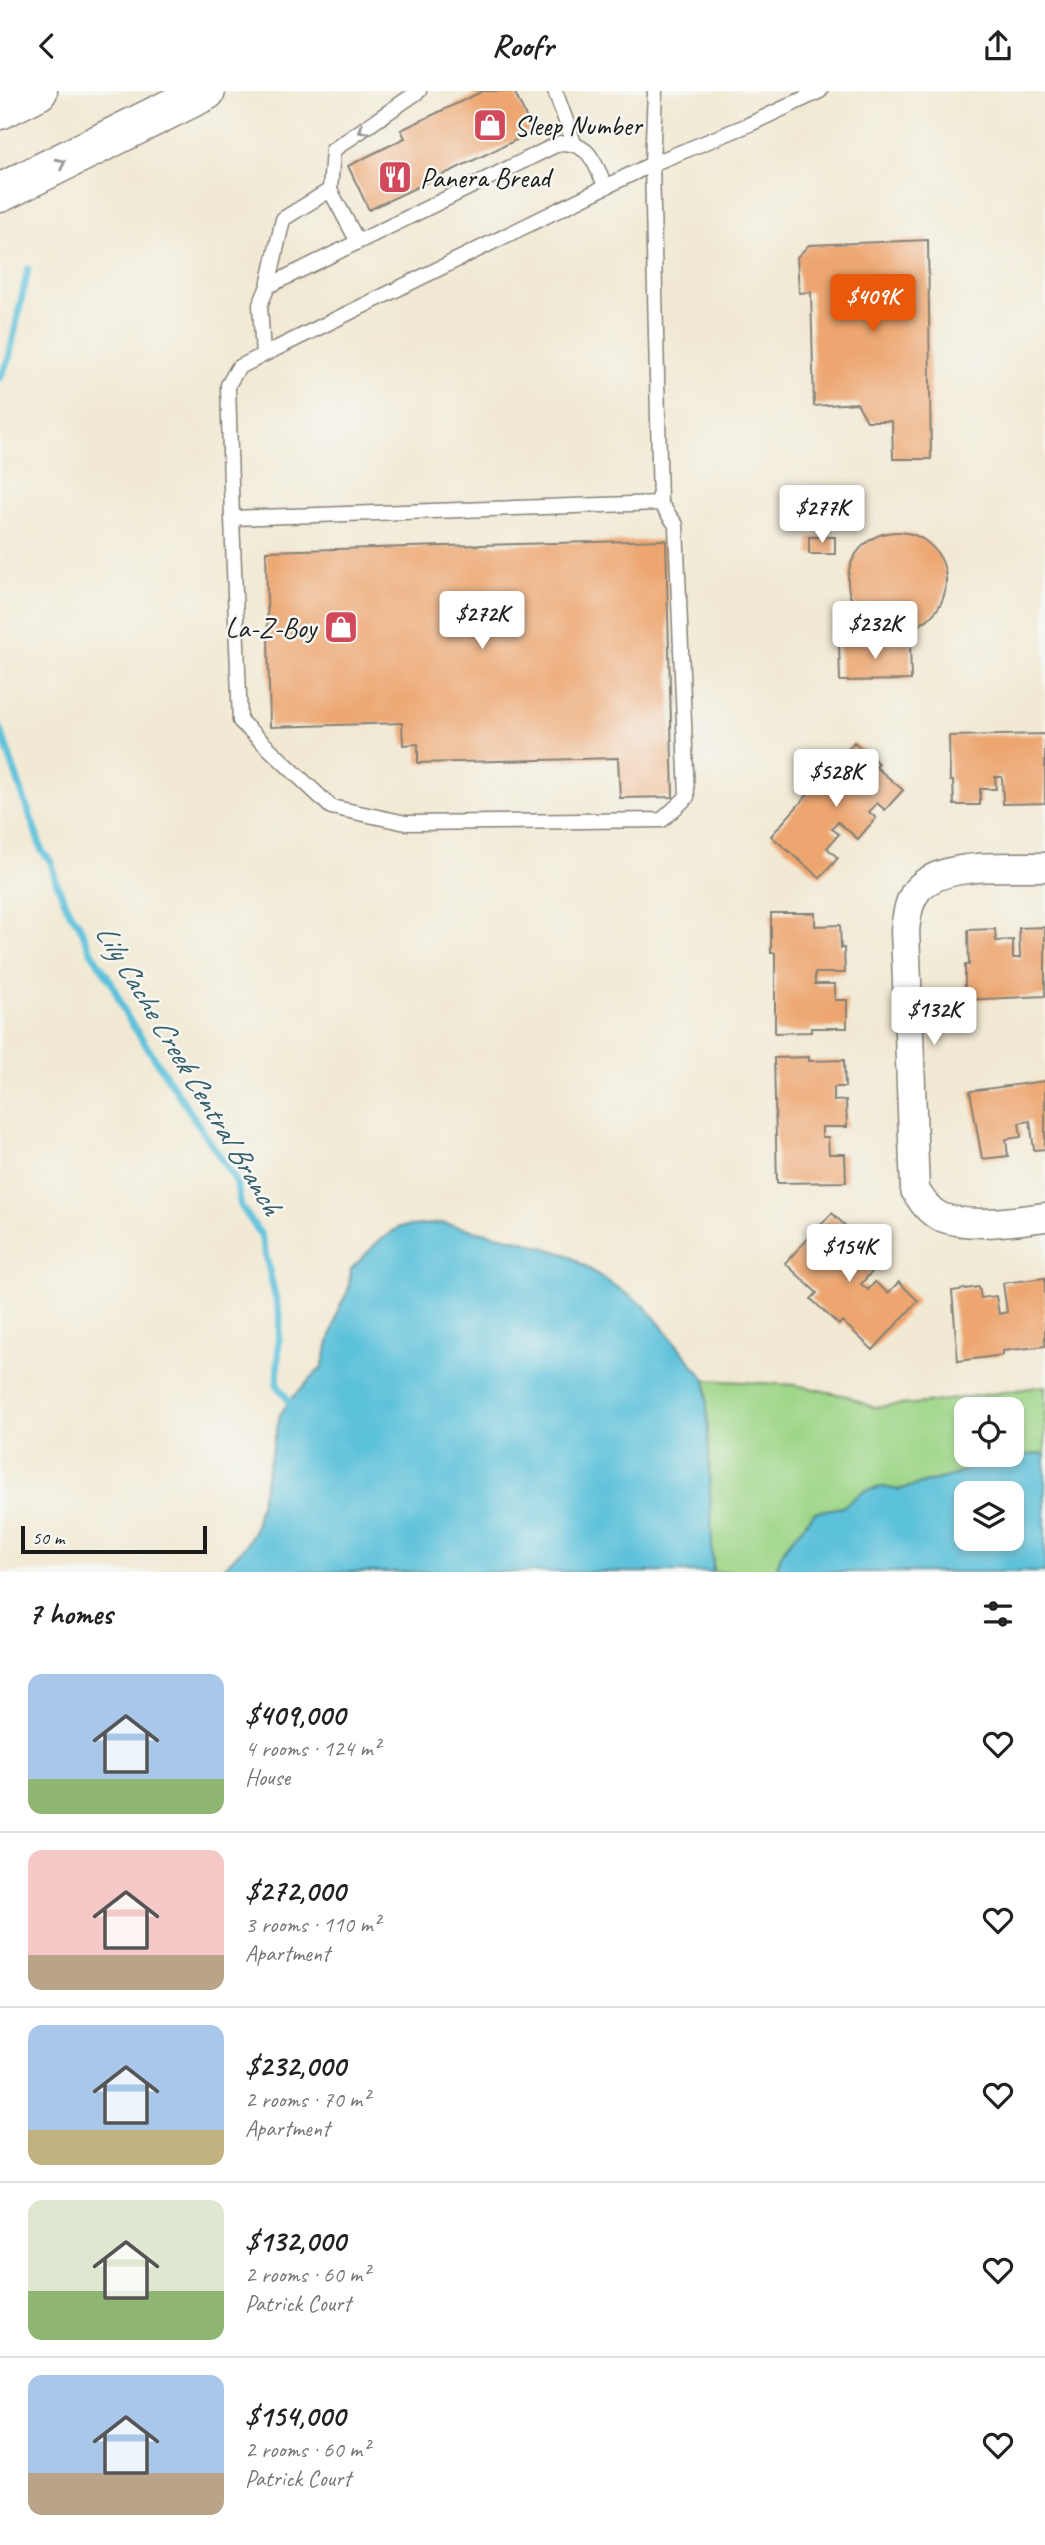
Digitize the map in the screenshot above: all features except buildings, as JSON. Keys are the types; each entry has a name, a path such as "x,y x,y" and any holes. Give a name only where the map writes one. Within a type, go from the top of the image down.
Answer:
{"main road":[{"path":"0,110 38,91"},
{"path":"0,193 206,91"}],"street":[{"path":"1045,867 960,870 937,876 919,889 908,907 905,930 915,1190 925,1206 940,1217 966,1222 1045,1217"}],"lane":[{"path":"358,242 330,190 333,150 419,91"},
{"path":"555,91 574,143"},
{"path":"654,91 652,164 660,503 676,525 687,797 662,820 406,823 331,807 240,721 228,385 238,368 652,164 748,125 820,91"},
{"path":"268,286 560,143 574,143 589,153 606,187"},
{"path":"263,355 260,305 268,286 283,219 330,190"},
{"path":"232,518 660,503"}],"green space":[{"path":"706,1380 795,1385 847,1396 872,1407 954,1399 954,1467 971,1467 955,1475 898,1490 883,1487 864,1491 843,1507 815,1513 778,1563 776,1572 713,1572"},
{"path":"1045,1386 1045,1454 1024,1455 1024,1397 968,1397"}],"water":[{"path":"442,1223 523,1241 568,1255 645,1306 706,1380 713,1572 220,1572 246,1545 254,1531 280,1415 289,1401 322,1367 339,1308 348,1291 351,1269 379,1241 399,1227"},
{"path":"1045,1454 1045,1572 776,1572 786,1546 815,1512 842,1507 864,1491 883,1487 898,1490 955,1475 971,1467 1024,1467 1024,1455"}],"waterway":[{"name":"Lily Cache Creek Central Branch","path":"0,378 9,358 28,269"},
{"name":"Lily Cache Creek Central Branch","path":"0,728 42,851 51,862 56,882 70,913 112,983 126,1015 236,1181 241,1206 261,1235 280,1317 277,1385 289,1401"}],"place":[{"name":"Sleep Number","path":"490,125"},
{"name":"Panera Bread","path":"395,177"},
{"name":"La-Z-Boy","path":"341,627"}]}
